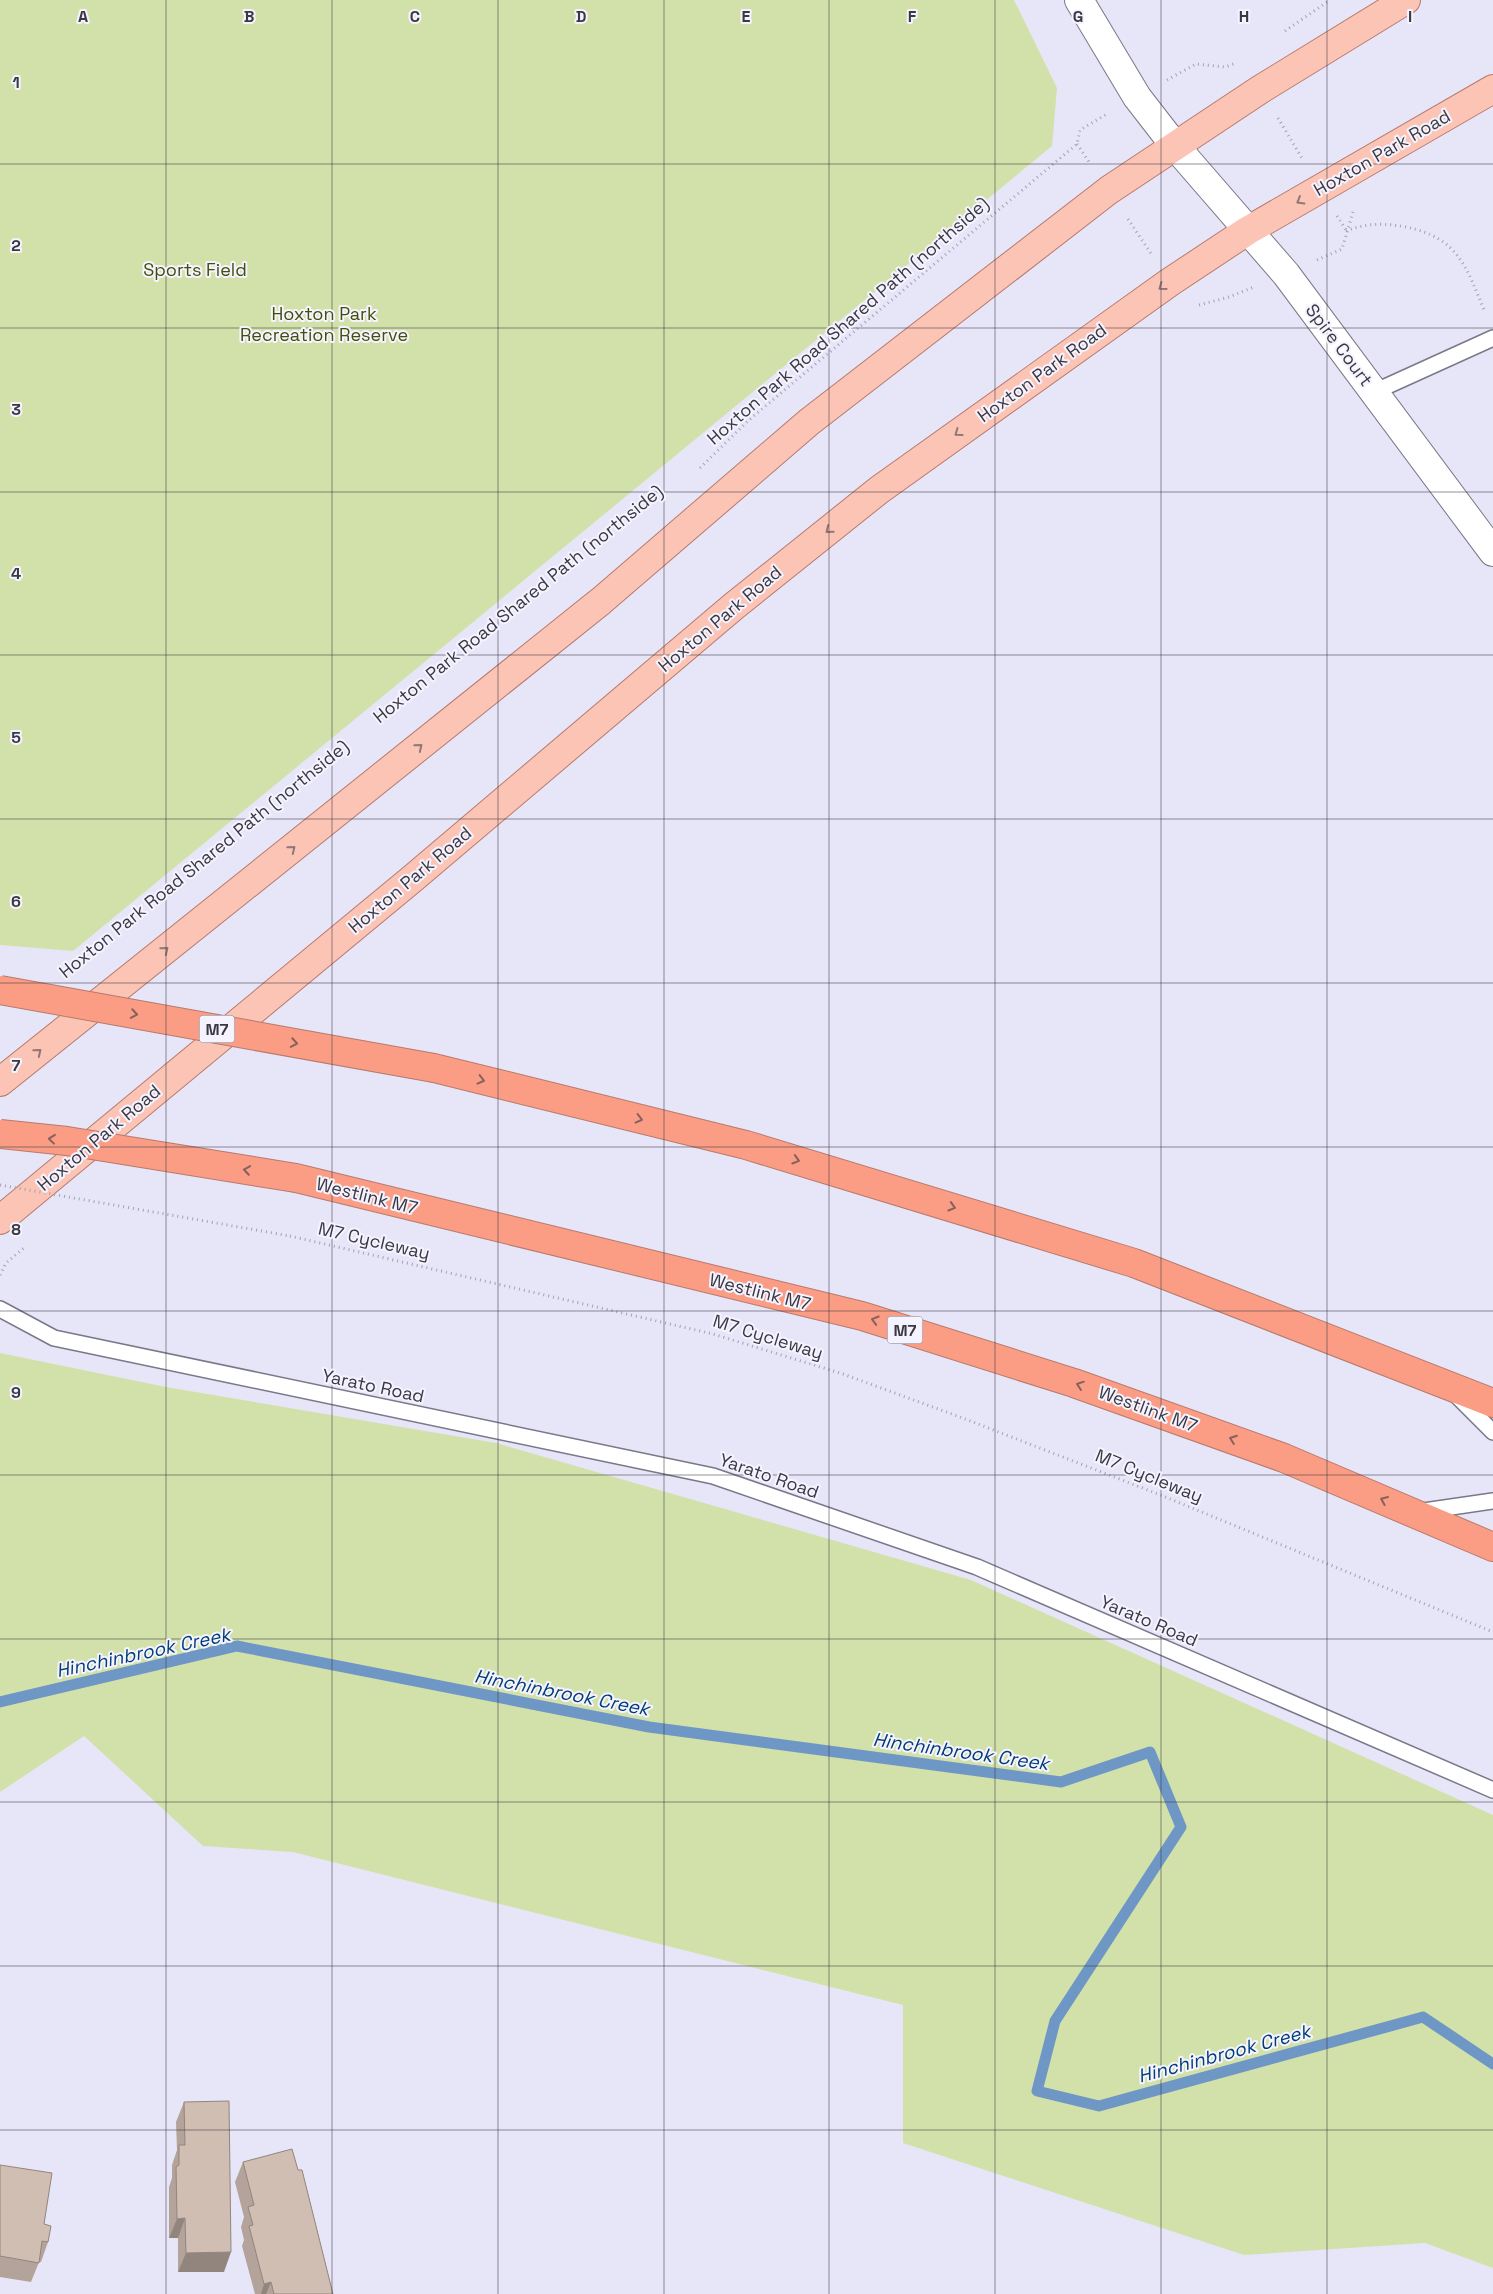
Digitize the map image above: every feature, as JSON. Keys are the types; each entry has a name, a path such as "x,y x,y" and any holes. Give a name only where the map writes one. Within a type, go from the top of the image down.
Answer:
{"highway":[{"name":"M7","path":"0,990 434,1068 746,1145 1134,1263 1439,1380 1493,1403"},
{"name":"Westlink M7","path":"0,1134 66,1141 296,1178 862,1316 1074,1382 1284,1458 1493,1547"}],"main road":[{"path":"0,1082 601,601 809,422 1109,190 1261,89 1406,0"},
{"name":"Hoxton Park Road","path":"0,1220 412,879 734,606 879,490 1170,282 1247,232 1493,89"}],"street":[{"name":"Spire Court","path":"1079,0 1137,96 1175,146 1247,232 1286,274 1490,542"}],"lane":[{"path":"1374,392 1493,338"},
{"name":"Yarato Road","path":"0,1310 54,1338 713,1476 977,1567 1493,1790"},
{"path":"1439,1380 1487,1423 1493,1432"},
{"path":"1413,1512 1493,1501"}],"path":[{"path":"1282,34 1330,0"},
{"path":"1196,64 1225,67 1244,59 1346,231 1342,248"},
{"path":"1080,130 1077,144 1186,308 1229,297"},
{"name":"Hoxton Park Road Shared Path (northside)","path":"694,474 748,420 1077,144"},
{"path":"1346,231 1366,224 1397,225 1423,230 1442,239 1457,255 1467,270 1486,313"},
{"name":"M7 Cycleway","path":"0,1185 290,1236 713,1334 843,1374 1113,1476 1493,1632"}],"green space":[{"name":"Hoxton Park Recreation Reserve","path":"0,0 1014,0 1057,88 1052,146 73,951 0,945"},
{"path":"0,1353 166,1387 496,1443 971,1580 1493,1815 1493,2268 1425,2243 1244,2255 903,2143 903,2005 293,1852 203,1846 84,1736 0,1792"}],"building":[{"path":"229,2101 231,2252 186,2253 185,2218 177,2219 176,2167 179,2165 179,2145 185,2145 184,2102"},
{"path":"292,2149 298,2170 302,2170 333,2294 274,2294 271,2282 264,2284 249,2226 253,2225 248,2207 254,2205 243,2162"},
{"path":"0,2165 52,2173 44,2224 51,2226 48,2242 42,2241 39,2263 0,2256"}],"waterway":[{"name":"Hinchinbrook Creek","path":"0,1702 237,1646 649,1727 1061,1782 1150,1752 1181,1827 1055,2021 1037,2091 1099,2106 1423,2017 1493,2064"}],"park label":[{"name":"Sports Field","path":"195,270"}]}
